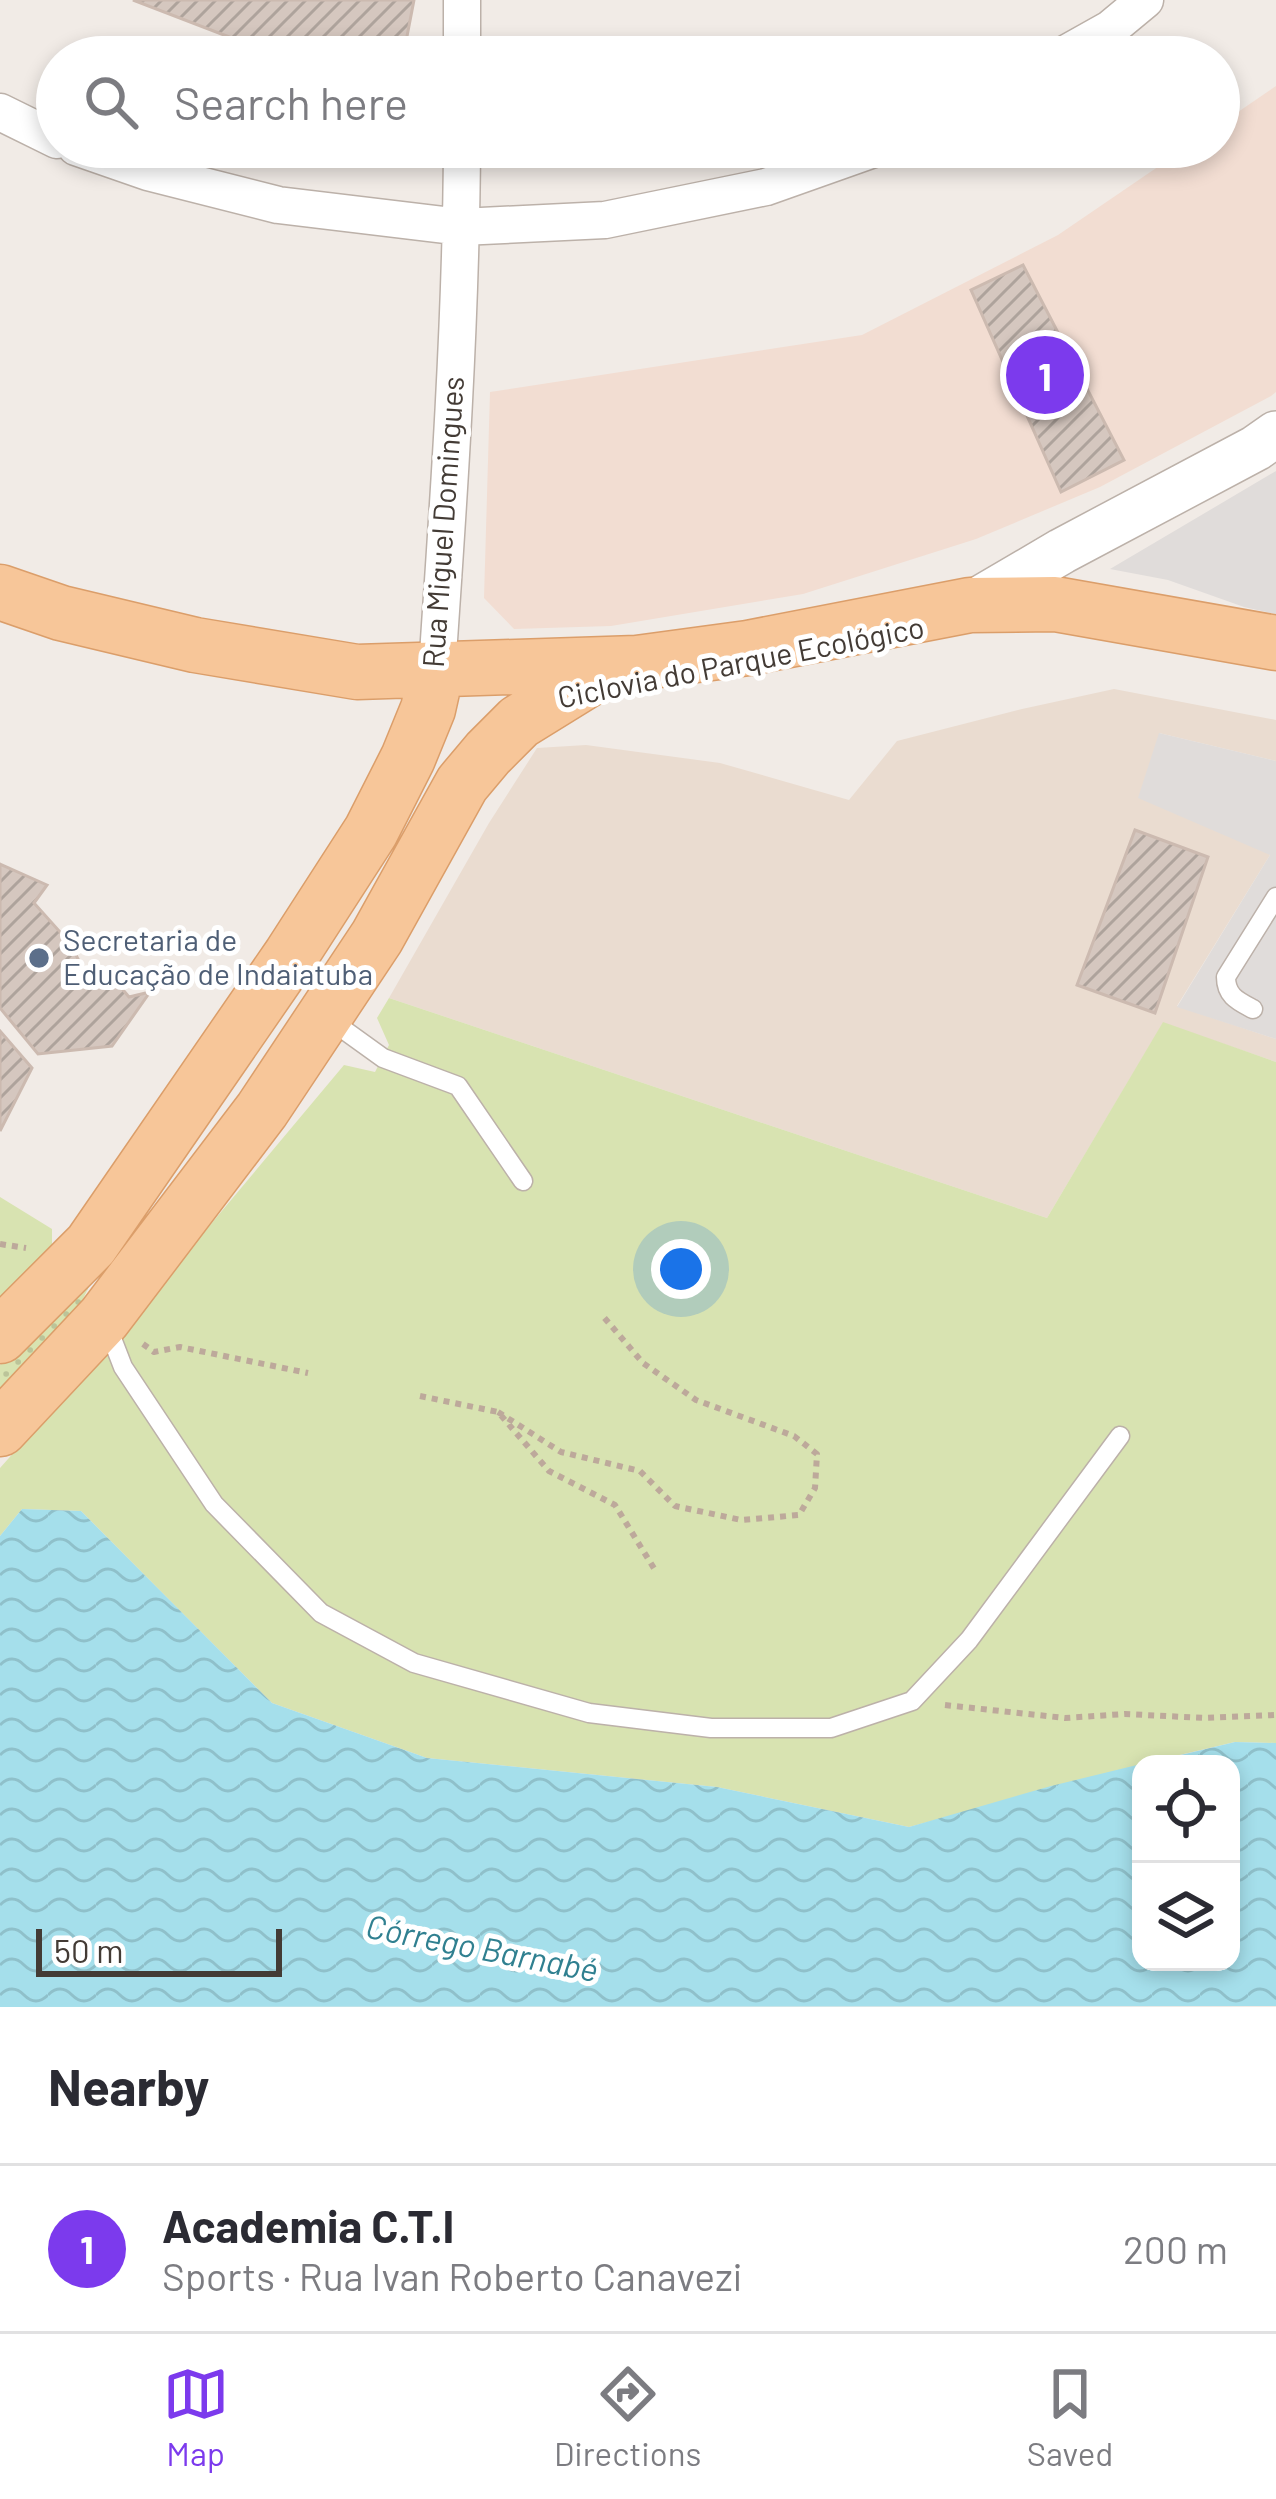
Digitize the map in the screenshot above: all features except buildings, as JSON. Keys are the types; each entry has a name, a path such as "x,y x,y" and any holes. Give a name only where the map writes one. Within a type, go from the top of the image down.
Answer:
{"main road":[{"path":"0,592 61,614 195,645 357,672 610,666 748,648 970,605 1055,604 1276,643"},
{"path":"0,1429 104,1318 262,1110 377,937 462,784 519,722 610,666"},
{"name":"Rua Miguel Domingues","path":"0,1336 91,1244 302,937 371,831 408,758 428,710 436,670"}],"street":[{"path":"462,0 462,36"},
{"path":"1096,36 1145,0"},
{"path":"0,112 36,130"},
{"path":"136,168 278,205 461,227 605,220 766,187 820,168"},
{"name":"Rua Miguel Domingues","path":"436,670 449,494 462,168"},
{"path":"970,605 1276,434"}],"lane":[{"path":"1253,1009 1232,997 1226,977 1276,897"},
{"path":"325,1016 383,1058 458,1086 523,1181"},
{"path":"104,1318 123,1367 214,1504 321,1613 414,1663 589,1713 711,1728 831,1728 911,1701 969,1640 1120,1436"}],"path":[{"path":"420,1396 498,1412 561,1452 640,1471 675,1506 741,1520 799,1515 814,1487 817,1454 794,1436 696,1400 643,1363 602,1315"},
{"path":"104,1318 154,1352 180,1347 308,1373"},
{"path":"498,1412 549,1471 615,1505 655,1570"},
{"path":"911,1701 1065,1718 1276,1715"}],"shaded area":[{"path":"1276,86 1276,392 1271,396 1100,487 976,539 803,594 611,626 514,629 484,598 490,392 862,335 1058,235 1156,168 1240,168 1240,111"},
{"path":"1276,471 1276,614 1168,580 1110,569"},
{"path":"1114,689 1276,720 1276,761 1159,733 1270,855 1177,1006 1276,1039 1276,1062 1163,1023 1047,1218 389,998 537,748 586,745 720,763 849,800 897,741"},
{"path":"1159,733 1276,761 1276,1039 1177,1007 1270,855 1138,798"}],"green space":[{"path":"389,998 1047,1218 1163,1022 1276,1062 1276,1743 1235,1742 1179,1755 1132,1755 1132,1768 909,1827 717,1787 427,1758 272,1703 81,1511 22,1509 0,1536 0,1468 344,1065 375,1072 389,1045 377,1018"},
{"path":"0,1197 52,1229 52,1258 0,1309"},
{"path":"92,1280 75,1316 0,1390 0,1365"}],"water":[{"name":"Córrego Barnabé","path":"22,1509 81,1511 272,1703 427,1758 717,1787 909,1827 1132,1766 1132,1971 1240,1971 1240,1755 1181,1755 1235,1742 1276,1743 1276,2006 0,2007 0,1536"}],"place":[{"name":"Academia C.T.I","path":"1045,375"},
{"name":"Secretaria de Educação de Indaiatuba","path":"39,958"}]}
